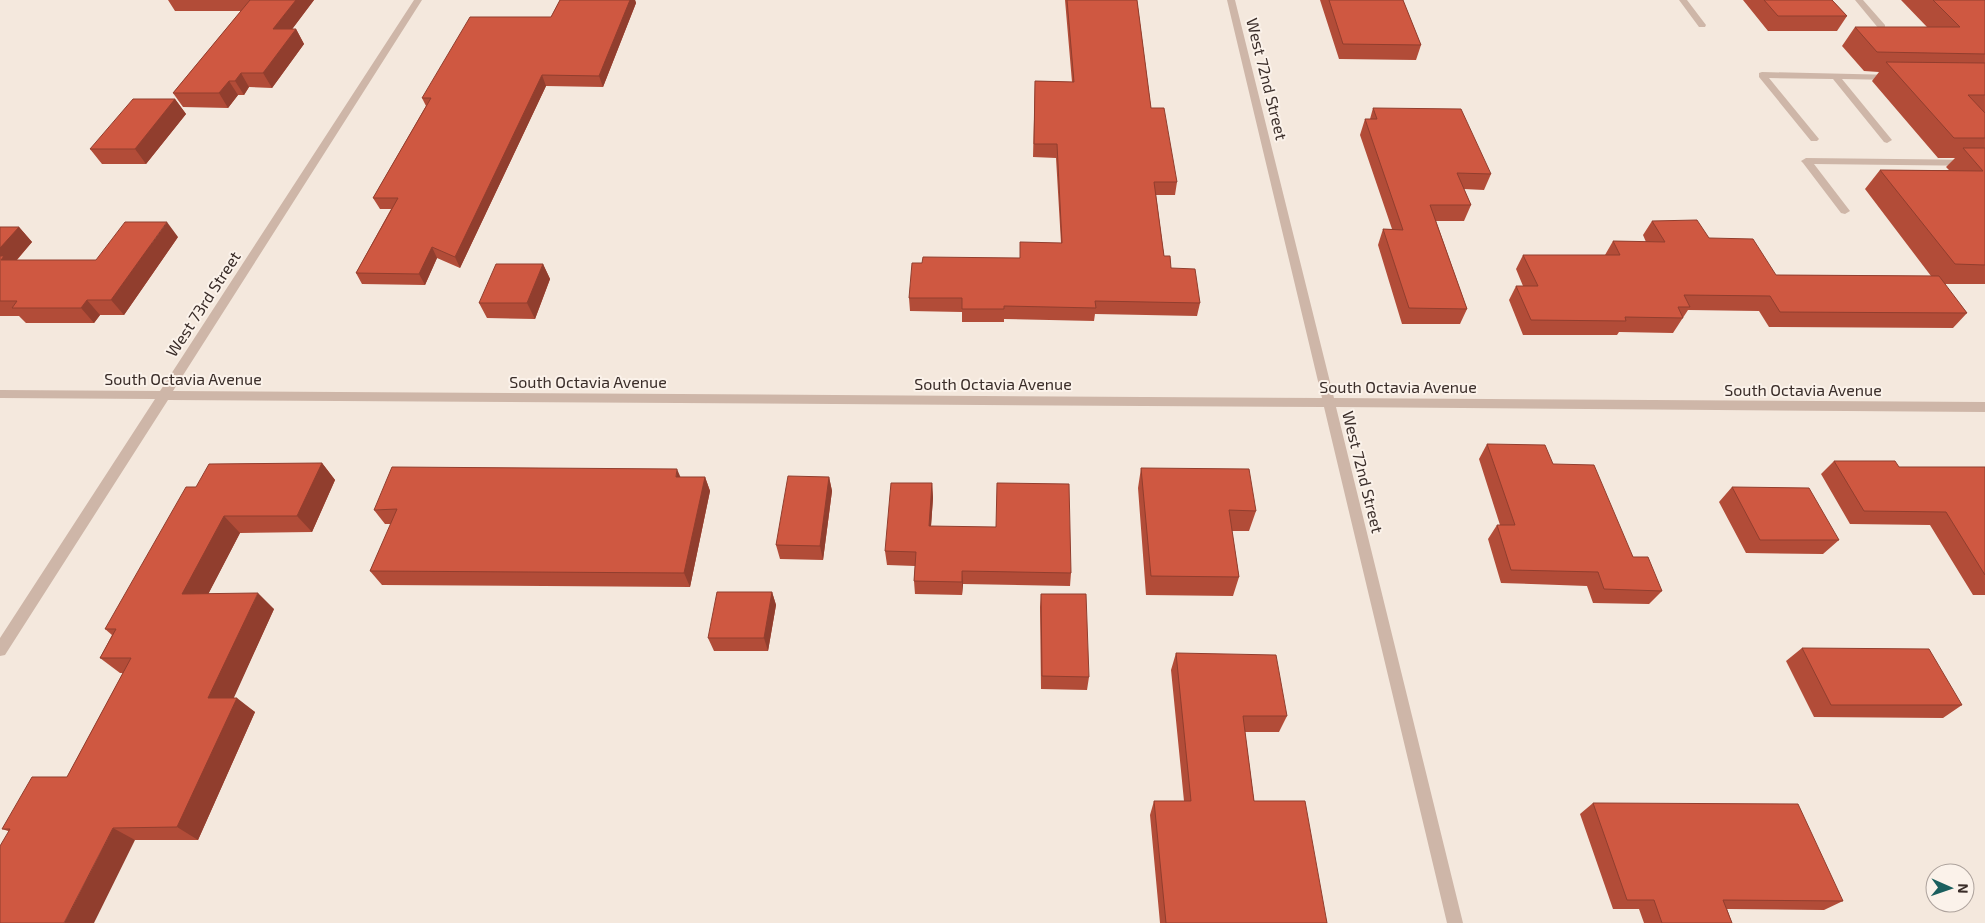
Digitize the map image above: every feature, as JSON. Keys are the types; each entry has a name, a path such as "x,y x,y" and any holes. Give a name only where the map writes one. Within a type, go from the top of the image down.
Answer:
{"street":[{"name":"West 73rd Street","path":"0,650 418,0"},
{"name":"West 72nd Street","path":"1230,0 1456,923"},
{"path":"1683,0 1702,25"},
{"path":"1859,0 1882,26"},
{"path":"1814,140 1762,75 1901,77"},
{"path":"1835,76 1888,140"},
{"path":"1845,211 1806,161 1985,163"},
{"name":"South Octavia Avenue","path":"0,394 1985,407"}],"building":[{"path":"250,0 296,0 273,29 296,29 263,73 241,73 235,81 229,81 219,93 173,93"},
{"path":"560,0 630,0 599,76 542,75 455,257 432,247 419,274 356,273 398,198 373,198 431,98 422,98 470,17 551,17"},
{"path":"1067,0 1137,0 1151,108 1164,108 1177,182 1154,182 1164,256 1170,256 1171,268 1195,269 1200,303 1095,301 1096,308 1004,306 1004,309 962,309 962,298 909,298 912,263 922,263 923,257 1020,258 1020,242 1062,243 1057,144 1034,144 1035,81 1074,82"},
{"path":"1329,0 1403,0 1421,45 1343,44"},
{"path":"1764,0 1832,0 1847,16 1778,16"},
{"path":"1933,0 1985,0 1985,54 1877,52 1855,27 1960,27"},
{"path":"1886,62 1985,63 1985,95 1968,95 1985,113 1985,138 1954,138"},
{"path":"133,99 175,99 135,149 90,149"},
{"path":"1373,108 1461,109 1491,174 1457,173 1471,205 1430,205 1467,309 1409,308 1383,229 1403,230 1365,119 1377,119"},
{"path":"1963,148 1985,148 1985,265 1955,264 1880,170 1983,171"},
{"path":"1697,220 1709,238 1753,239 1776,275 1939,276 1967,313 1780,312 1770,296 1684,295 1690,307 1678,307 1683,318 1625,317 1626,321 1531,320 1516,286 1538,286 1523,255 1620,255 1613,241 1665,242 1652,221"},
{"path":"125,222 167,222 111,300 87,300 81,308 12,308 17,301 0,301 0,256 4,256 1,260 96,260"},
{"path":"0,227 19,227 0,248"},
{"path":"496,264 543,264 527,303 479,303"},
{"path":"1487,444 1545,445 1553,464 1594,465 1633,557 1648,557 1662,591 1604,589 1598,572 1511,570 1497,525 1515,525"},
{"path":"1834,461 1895,461 1899,467 1985,467 1985,575 1946,512 1864,511"},
{"path":"322,463 297,516 224,516 182,594 258,593 208,698 237,698 177,827 113,828 64,923 0,923 0,846 10,829 2,829 32,777 67,777 131,658 100,658 116,629 105,629 186,487 196,487 209,464"},
{"path":"392,467 677,469 676,477 705,477 684,573 370,571 397,509 374,510"},
{"path":"1141,468 1249,469 1256,511 1229,510 1239,577 1151,576"},
{"path":"788,476 829,477 820,546 776,545"},
{"path":"891,483 932,483 929,526 996,527 997,483 1069,484 1071,573 962,571 962,582 914,581 916,552 885,551"},
{"path":"1732,487 1809,488 1839,540 1760,540"},
{"path":"717,592 772,592 764,638 708,638"},
{"path":"1041,594 1086,594 1089,677 1042,676"},
{"path":"1802,648 1929,649 1962,705 1831,705"},
{"path":"1176,653 1276,655 1287,716 1243,716 1254,801 1305,801 1327,923 1166,923 1154,801 1191,801"},
{"path":"1593,803 1798,804 1843,901 1723,900 1732,923 1662,923 1654,900 1627,900"}]}
